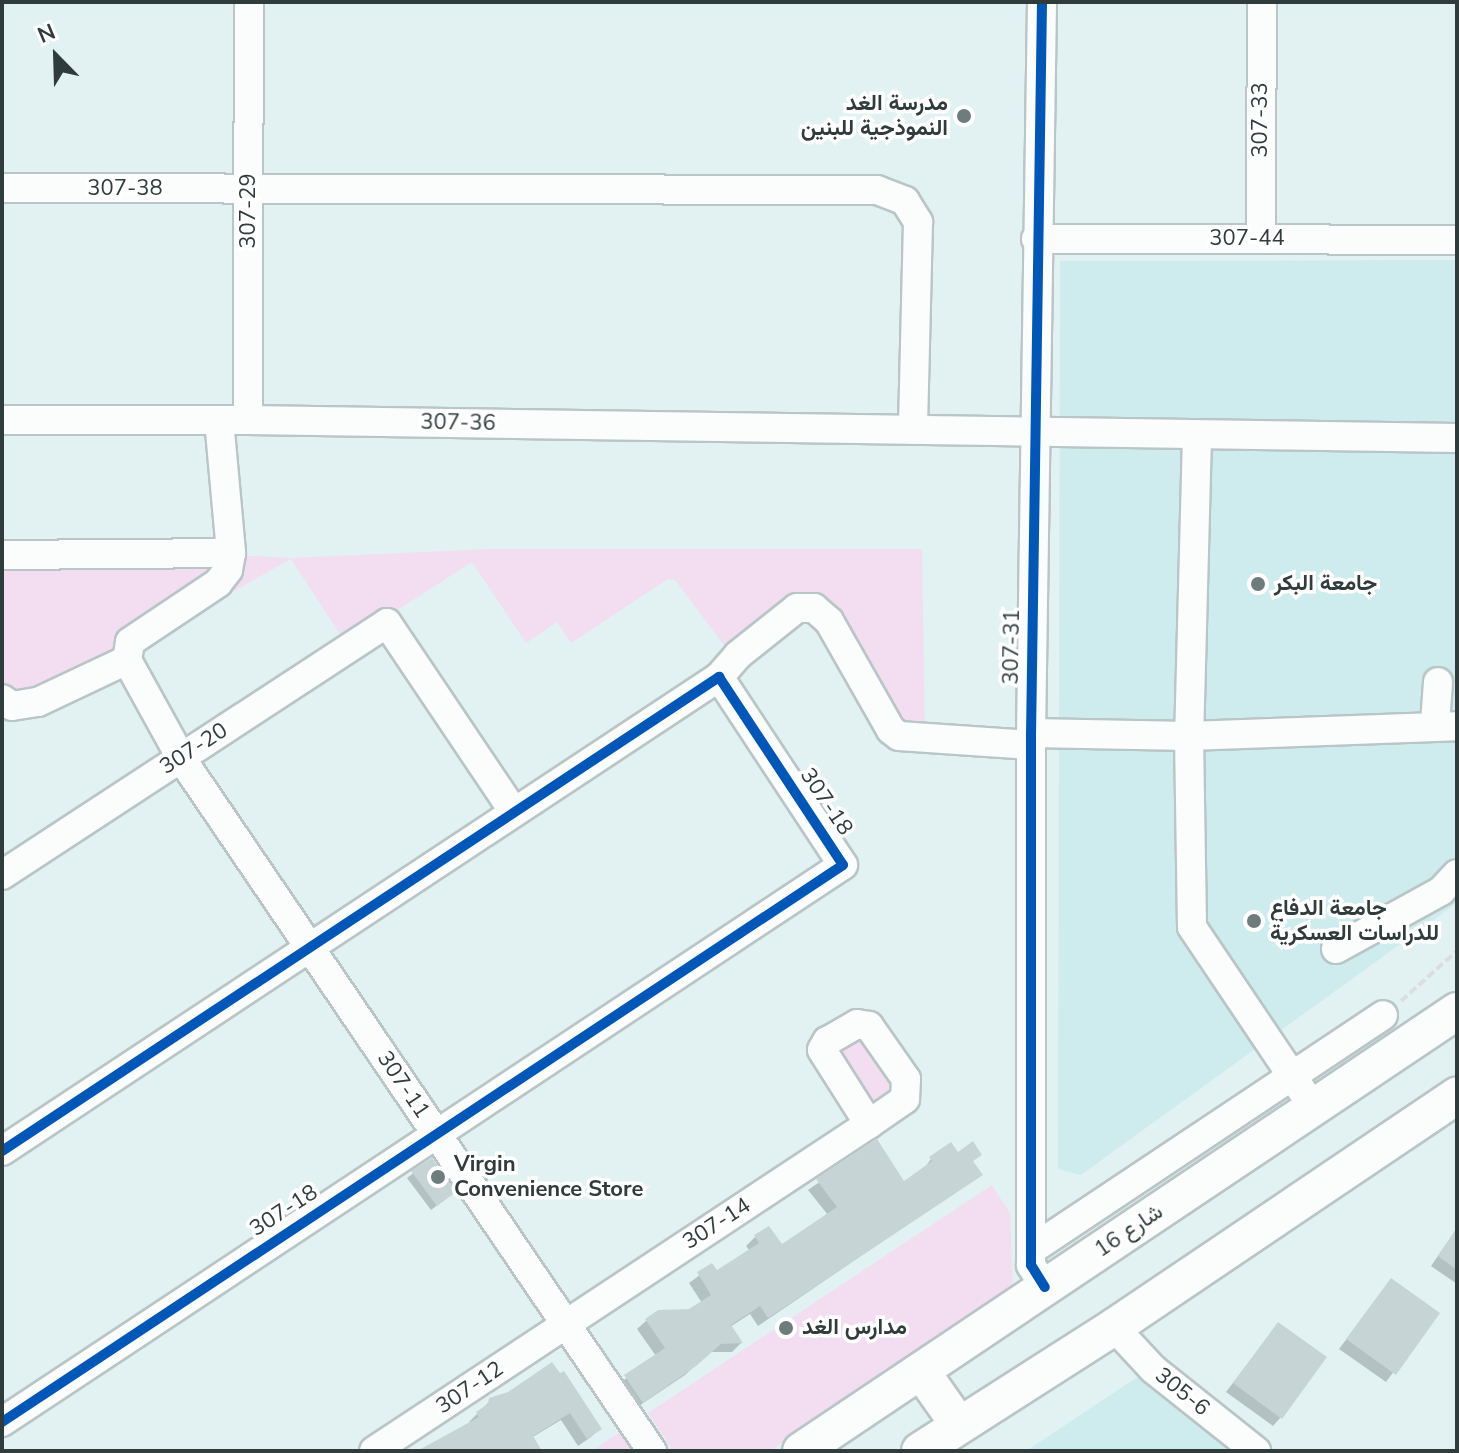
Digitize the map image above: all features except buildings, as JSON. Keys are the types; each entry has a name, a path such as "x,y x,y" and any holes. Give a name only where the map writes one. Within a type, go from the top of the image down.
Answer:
{"main road":[{"name":"شارع 16","path":"801,1451 1045,1287 1303,1093 1454,1011"},
{"path":"920,1451 1114,1327 1457,1096"},
{"path":"921,1371 959,1425"}],"street":[{"name":"307-29","path":"248,420 249,2"},
{"name":"307-31","path":"1042,2 1036,239 1031,739 1031,1265 1045,1287"},
{"name":"307-33","path":"1261,238 1262,2"},
{"name":"307-38","path":"2,188 249,189"},
{"path":"249,189 877,190 905,201 918,222 913,430"},
{"name":"307-44","path":"1036,239 1457,240"},
{"name":"307-36","path":"2,420 248,420 1457,438"},
{"path":"2,699 12,706 38,702 127,660 130,642 218,583 228,570 231,553 219,420"},
{"path":"1197,436 1189,736 1192,927 1303,1093"},
{"path":"2,555 231,553"},
{"path":"2,1151 719,677 738,655 797,608 814,608 829,621 891,730 899,736 1031,739 1189,736 1446,725 1438,682"},
{"name":"307-20","path":"2,875 387,623 514,812"},
{"name":"307-11","path":"127,660 181,758 652,1451"},
{"name":"307-18","path":"2,1422 843,865 719,677"},
{"path":"1336,949 1441,891 1457,874"},
{"path":"1031,1250 1303,1093 1383,1015"},
{"name":"307-14","path":"566,1324 869,1124"},
{"name":"307-12","path":"374,1451 566,1324"},
{"name":"305-6","path":"1114,1327 1153,1369 1256,1451"}],"path":[{"path":"1383,1015 1457,951"}],"shaded area":[{"name":"جامعة البكر","path":"1457,260 1457,903 1081,1175 1058,1169 1060,261"},
{"path":"2,543 291,558 490,549 922,549 925,740 912,739 814,608 735,660 675,580 668,579 571,643 557,622 526,643 472,562 396,611 387,623 349,648 291,559 2,722"},
{"path":"859,1032 893,1078 890,1093 869,1104 832,1050"},
{"path":"992,1185 1010,1213 1013,1288 770,1451 673,1451 648,1413"},
{"path":"1151,1368 1256,1451 1026,1451"},
{"path":"622,1431 636,1451 591,1451"}],"cycle path":[{"path":"1042,2 1031,733 1031,1265 1045,1287"},
{"path":"2,1151 719,677 843,865 2,1422"}],"place":[{"name":"مدرسة الغد النموذجية للبنين","path":"964,116"},
{"name":"جامعة البكر","path":"1258,584"},
{"name":"جامعة الدفاع للدراسات العسكرية","path":"1254,921"},
{"name":"Virgin Convenience Store","path":"438,1177"},
{"name":"مدارس الغد","path":"786,1328"}]}
